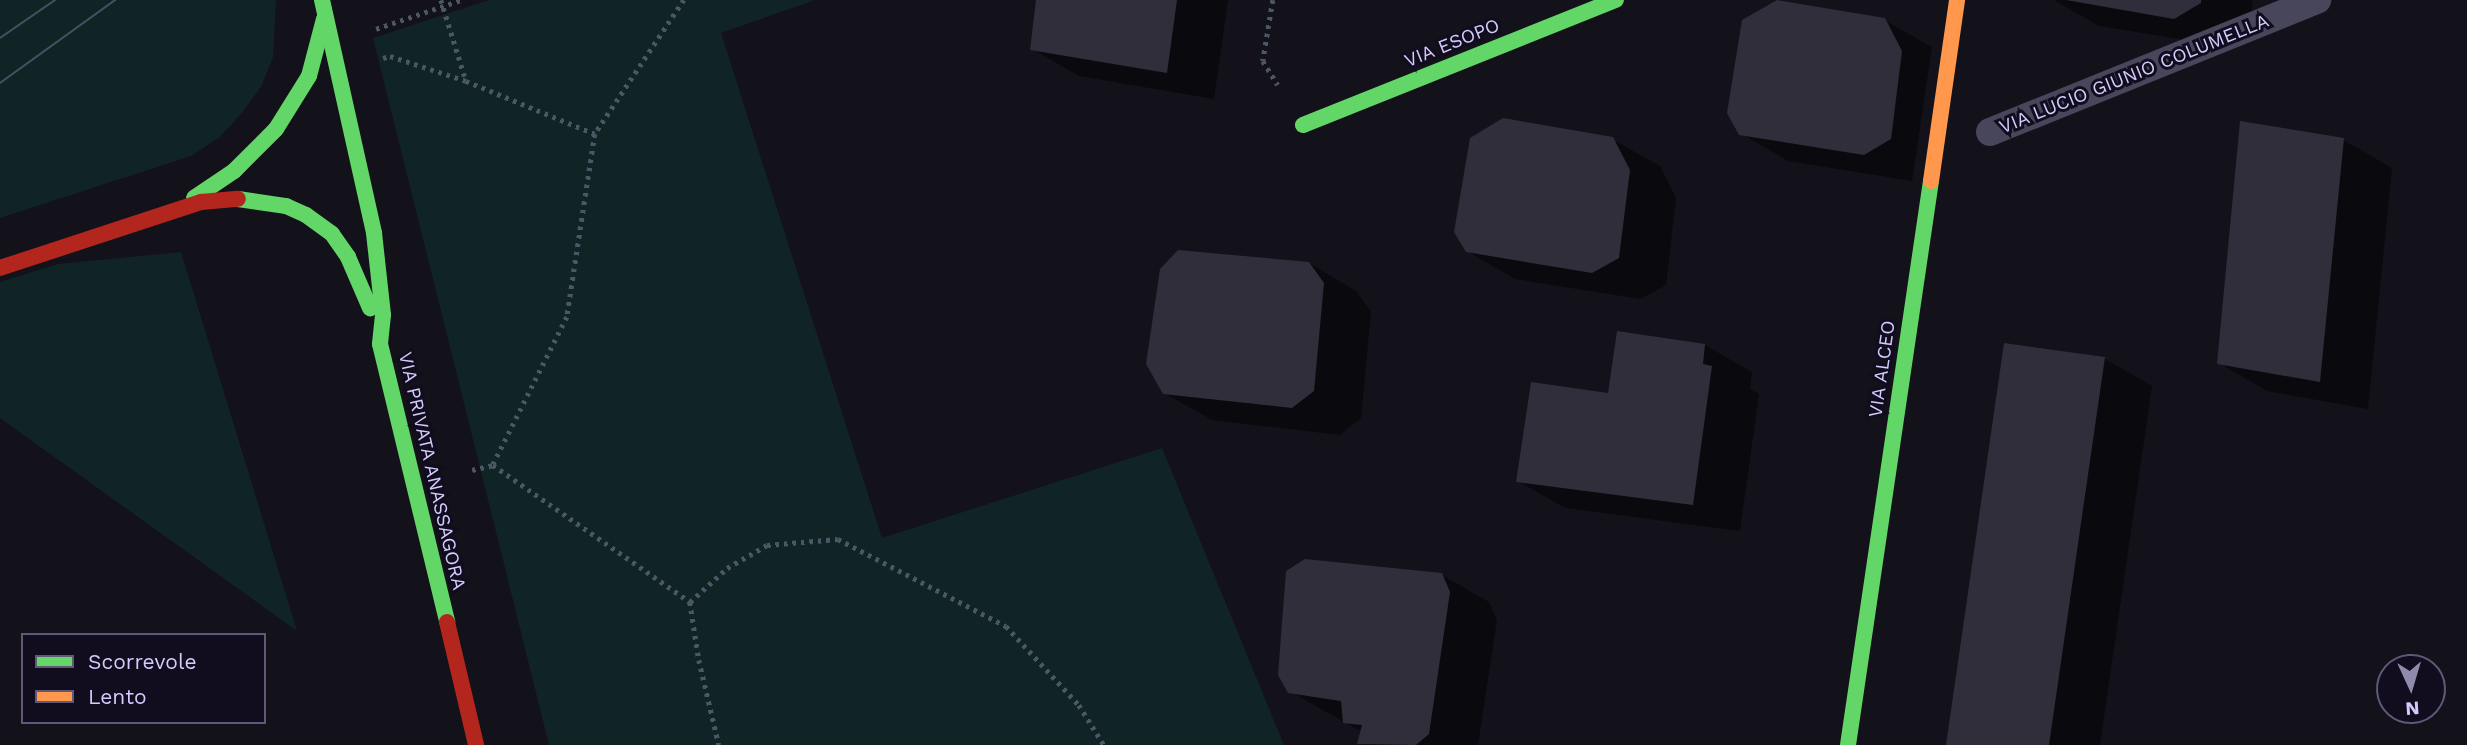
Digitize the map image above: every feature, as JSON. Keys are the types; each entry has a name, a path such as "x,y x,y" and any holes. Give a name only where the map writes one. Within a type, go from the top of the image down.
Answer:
{"street":[{"name":"VIA ESOPO","path":"1304,125 1616,0"},
{"name":"VIA ALCEO","path":"1848,745 1957,0"},
{"path":"165,213 223,181 276,129 309,76 324,7"},
{"name":"VIA PRIVATA ANASSAGORA","path":"324,7 374,233 383,315 380,344 476,745"},
{"path":"0,268 165,213 224,197 267,200 306,215 332,234 360,281 380,344"}],"lane":[{"name":"VIA LUCIO GIUNIO COLUMELLA","path":"1990,132 2317,0"}],"path":[{"path":"365,33 441,3 461,0"},
{"path":"492,465 567,317 595,134 684,0"},
{"path":"1273,0 1263,61 1304,125"},
{"path":"441,3 466,81"},
{"path":"378,59 390,56 466,81 595,134"},
{"path":"472,470 492,465 690,601 699,660 719,745"},
{"path":"690,601 727,568 767,545 838,539 1006,626 1079,705 1104,745"}],"green space":[{"path":"0,0 276,0 273,57 261,87 241,114 220,137 191,156 0,218"},
{"path":"489,0 815,0 721,33 882,538 1162,448 1284,745 549,745 373,38"},
{"path":"181,252 297,631 0,418 0,282 58,264"}],"building":[{"path":"1036,0 1177,0 1167,73 1030,50"},
{"path":"1777,0 1885,18 1902,51 1891,139 1864,155 1739,135 1727,113 1742,20"},
{"path":"2066,0 2201,0 2201,3 2174,19"},
{"path":"1503,118 1613,137 1630,170 1619,258 1592,273 1466,252 1454,232 1470,138"},
{"path":"2240,121 2344,138 2320,382 2217,364"},
{"path":"1178,250 1309,262 1324,283 1314,391 1292,408 1163,394 1146,364 1160,269"},
{"path":"1617,331 1705,344 1703,364 1712,366 1693,505 1516,482 1531,382 1608,393"},
{"path":"2004,343 2105,357 2049,745 1946,745"},
{"path":"1305,559 1442,573 1450,592 1429,734 1416,745 1357,744 1362,725 1343,723 1341,701 1288,693 1278,675 1286,571"}],"tram line":[{"path":"0,38 55,0"},
{"path":"0,83 115,0"}],"traffic: fast":[{"path":"322,0 374,233 383,315 380,344 447,622"},
{"path":"1303,125 1616,0"},
{"path":"194,198 234,171 276,129 309,76 324,19"},
{"path":"1848,745 1931,181"},
{"path":"238,199 286,206 306,215 332,234 348,257 370,308"}],"traffic: slow":[{"path":"1931,181 1957,0"}],"traffic: jam":[{"path":"0,268 201,202 238,199"},
{"path":"447,622 476,745"}]}
